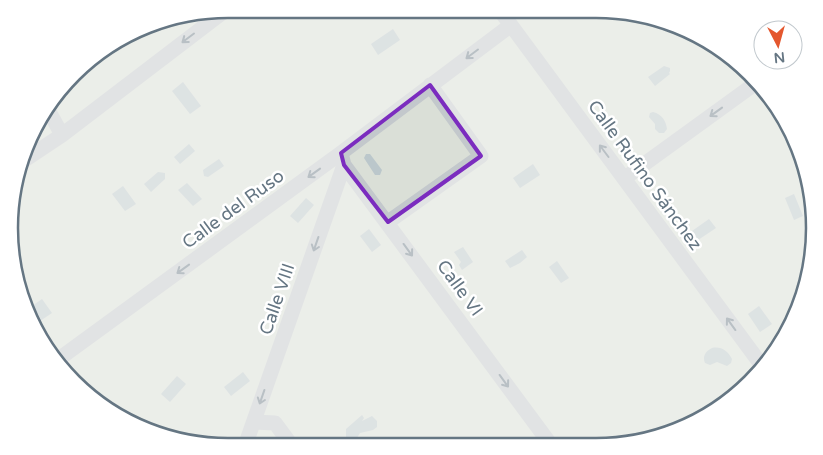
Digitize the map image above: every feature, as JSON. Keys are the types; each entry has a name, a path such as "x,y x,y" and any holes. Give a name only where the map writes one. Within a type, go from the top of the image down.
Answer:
{"street":[{"path":"30,156 62,135 215,18"},
{"name":"Calle Rufino Sánchez","path":"506,18 758,360"},
{"name":"Calle del Ruso","path":"62,357 342,159 430,85 511,25"},
{"path":"388,222 480,156 430,85"},
{"path":"625,178 751,87"},
{"path":"51,115 62,135"},
{"name":"Calle VI","path":"342,159 546,438"},
{"name":"Calle VIII","path":"248,438 342,159"},
{"path":"254,422 275,423 286,438"}],"highlighted area":[{"path":"430,85 481,156 388,222 344,165 341,153"}],"shaded area":[{"path":"214,18 609,18 650,25 688,39 712,53 744,79 770,111 790,147 804,200 806,228 804,255 798,282 784,320 770,344 753,366 734,385 712,402 676,422 623,436 596,438 228,438 200,436 173,430 135,416 111,402 79,376 53,344 39,320 25,282 19,255 19,200 33,147 53,111 79,79 111,53 147,33 173,25"},
{"path":"393,29 400,40 378,55 371,44"},
{"path":"664,66 670,68 670,74 655,86 648,77"},
{"path":"183,82 201,106 190,114 172,91"},
{"path":"650,113 659,114 665,121 667,129 664,133 659,133 655,129 655,124 649,117"},
{"path":"189,144 195,151 180,164 174,157"},
{"path":"366,154 370,154 382,170 380,175 375,175 364,158"},
{"path":"219,159 224,166 208,177 204,176 203,170"},
{"path":"533,164 540,175 520,188 513,178"},
{"path":"158,172 165,173 165,179 151,192 144,184"},
{"path":"187,183 202,199 193,206 178,190"},
{"path":"123,186 136,204 125,211 112,194"},
{"path":"794,194 803,216 794,220 785,198"},
{"path":"306,198 314,205 298,223 290,216"},
{"path":"709,219 716,228 698,240 692,231"},
{"path":"369,229 381,245 372,252 360,236"},
{"path":"463,247 473,262 462,270 459,265 461,262 454,252"},
{"path":"522,250 527,257 510,268 505,261"},
{"path":"557,261 569,278 561,283 549,267"},
{"path":"42,299 52,313 40,321 32,306"},
{"path":"759,306 772,324 760,332 748,314"},
{"path":"712,348 721,348 726,351 732,359 731,363 727,366 717,362 710,365 705,363 705,354"},
{"path":"243,372 250,381 231,396 224,387"},
{"path":"177,376 186,384 170,402 161,394"},
{"path":"362,415 364,418 362,421 372,416 377,421 377,427 360,433 357,438 347,438 346,429"}]}
